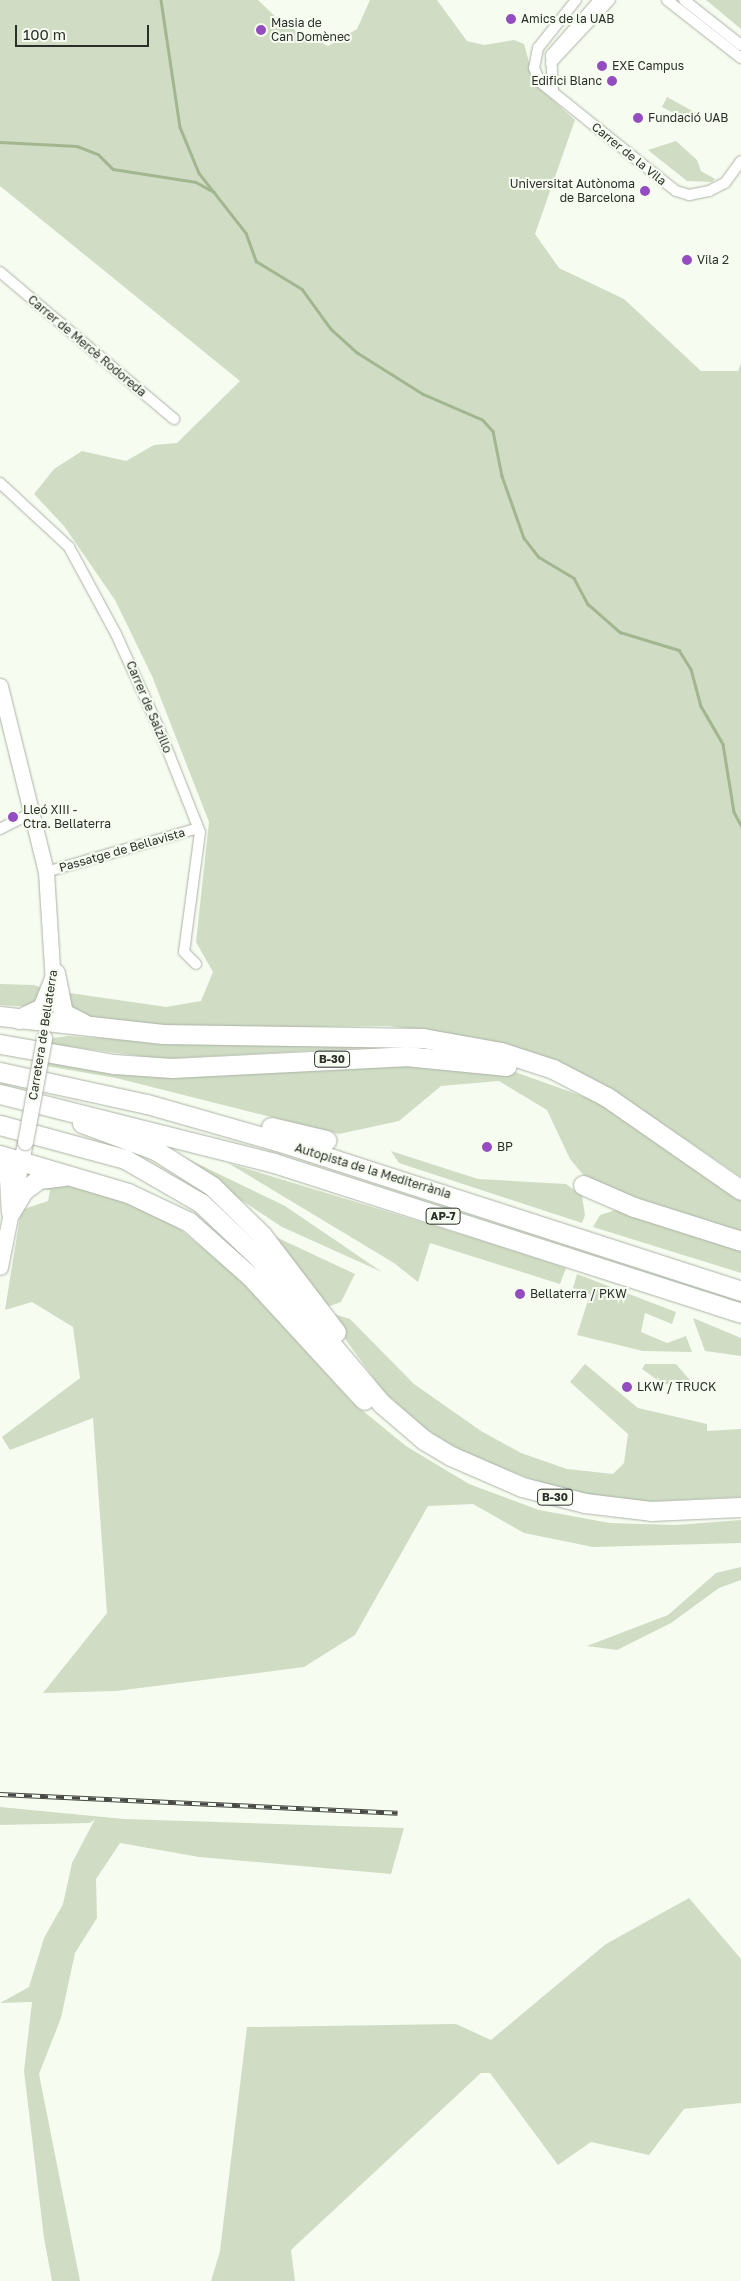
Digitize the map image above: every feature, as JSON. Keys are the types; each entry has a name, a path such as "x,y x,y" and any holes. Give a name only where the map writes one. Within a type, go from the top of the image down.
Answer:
{"highway":[{"path":"10,1018 42,1008 54,976"},
{"path":"54,976 66,1017 126,1032"},
{"path":"10,1018 46,1031 384,1036 475,1046 574,1078 652,1128"},
{"name":"B-30","path":"0,1044 114,1064 172,1068 368,1056 481,1061 565,1083 652,1128 741,1190"},
{"name":"Autopista de la Mediterrània","path":"0,1072 147,1104 454,1196 741,1291"},
{"name":"Autopista de la Mediterrània","path":"0,1094 274,1163 741,1313"},
{"path":"0,1104 60,1117 133,1140 212,1186 262,1235 394,1407 431,1437 492,1475"},
{"path":"147,1104 326,1140"},
{"name":"B-30","path":"0,1125 97,1149 181,1188 237,1235 397,1418 436,1448 492,1475 554,1496 651,1511 741,1507"},
{"path":"0,1146 19,1147 49,1167 161,1207 202,1232 251,1277 352,1389 427,1452 496,1484 554,1496"},
{"path":"0,1155 23,1151"},
{"path":"0,1165 9,1178 11,1211"},
{"path":"11,1211 23,1191 38,1179 57,1175 86,1179"},
{"path":"583,1185 634,1207 741,1242"},
{"path":"454,1196 534,1214 741,1279"}],"street":[{"name":"Carrer de la Vila","path":"576,0 535,58 537,76 676,191 690,195 709,191 739,168"},
{"path":"553,91 551,55 599,0"},
{"path":"551,63 610,0"},
{"path":"667,0 741,58"},
{"path":"684,0 741,45"},
{"name":"Carrer de Mercè Rodoreda","path":"0,272 174,419"},
{"name":"Carrer de Salzillo","path":"0,483 69,547 116,634 198,828 200,851 184,952 196,964"},
{"name":"Carretera de Bellaterra","path":"0,686 34,812 46,872 54,976 46,1031 0,1267"},
{"path":"0,829 34,812"},
{"name":"Passatge de Bellavista","path":"46,872 198,828"}],"green space":[{"path":"0,0 258,0 283,24 328,46 357,29 370,0 437,0 467,41 484,45 514,40 524,44 535,84 575,120 535,234 559,268 624,299 701,371 738,371 741,363 741,1177 629,1101 542,1056 492,1041 389,1026 218,1028 116,1022 75,1014 63,992 166,1007 201,1001 213,972 196,942 209,822 152,676 115,600 64,526 34,494 54,469 82,451 126,461 154,445 177,443 240,381 0,186"},
{"path":"706,0 741,0 741,29"},
{"path":"667,97 698,114 693,123 662,107"},
{"path":"676,141 697,160 701,171 715,179 712,182 687,181 648,150"},
{"path":"0,984 33,985 44,988 32,1007 0,1005"},
{"path":"68,1036 147,1041 397,1046 161,1059 50,1044 53,1038"},
{"path":"48,1060 189,1076 373,1063 515,1072 599,1102 741,1195 741,1234 646,1205 586,1178 570,1159 547,1110 499,1081 441,1086 399,1121 339,1134 116,1078 46,1066"},
{"path":"155,1143 285,1206 382,1272 282,1227"},
{"path":"391,1151 478,1179 566,1184 582,1196 585,1215 582,1223 399,1163"},
{"path":"228,1163 566,1268 560,1284 430,1243 418,1282 394,1263"},
{"path":"70,1183 121,1199 175,1225 239,1278 352,1402 406,1446 469,1484 539,1510 610,1523 675,1525 741,1520 741,1543 593,1547 524,1533 473,1504 428,1506 355,1635 304,1667 116,1691 43,1693 107,1613 93,1418 10,1450 2,1437 80,1378 73,1327 32,1302 5,1310 21,1210 48,1201 50,1190 35,1189"},
{"path":"619,1209 741,1245 741,1273 593,1227 600,1215"},
{"path":"276,1237 355,1274 341,1302 327,1307 331,1313 350,1319 414,1384 481,1431 521,1453 567,1469 613,1474 624,1463 628,1434 570,1382 585,1364 638,1408 707,1424 707,1431 741,1429 741,1497 637,1502 597,1497 555,1488 465,1454 424,1428 383,1391 273,1240"},
{"path":"577,1274 676,1312 672,1324 645,1313 641,1332 667,1343 686,1336 692,1352 643,1351 577,1335 590,1294 573,1288"},
{"path":"693,1318 741,1338 741,1356 705,1351"},
{"path":"645,1364 676,1364 695,1386 663,1384 642,1369"},
{"path":"741,1567 741,1580 719,1588 671,1623 617,1650 587,1646 668,1615 716,1573"},
{"path":"0,1807 124,1819 404,1828 391,1874 199,1857 120,1843 96,1879 97,1918 75,1953 61,2018 39,2074 80,2281 52,2281 44,2238 24,2071 32,2002 0,2003 29,1987 44,1938 63,1904 72,1863 95,1819 90,1823 0,1825"},
{"path":"689,1898 741,1959 741,2103 684,2109 649,2155 591,2142 558,2165 490,2073 481,2073 291,2250 295,2281 211,2281 220,2251 247,2027 456,2024 491,2040 606,1944"}],"waterway":[{"path":"161,0 180,127 199,173 246,233 256,261 302,289 331,329 358,353 423,394 483,420 493,431 502,476 524,538 539,557 574,578 588,604 620,632 679,650 691,669 701,706 723,744 734,812 741,825"},
{"path":"0,142 77,146 98,154 113,169 196,182 214,192"}],"railway":[{"path":"0,1794 398,1813"}],"place":[{"name":"Amics de la UAB","path":"511,19"},
{"name":"Masia de Can Domènec","path":"261,30"},
{"name":"EXE Campus","path":"602,66"},
{"name":"Edifici Blanc","path":"612,81"},
{"name":"Fundació UAB","path":"638,118"},
{"name":"Universitat Autònoma de Barcelona","path":"645,191"},
{"name":"Vila 2","path":"687,260"},
{"name":"Lleó XIII - Ctra. Bellaterra","path":"13,817"},
{"name":"BP","path":"487,1147"},
{"name":"Bellaterra / PKW","path":"520,1294"},
{"name":"LKW / TRUCK","path":"627,1387"}]}
